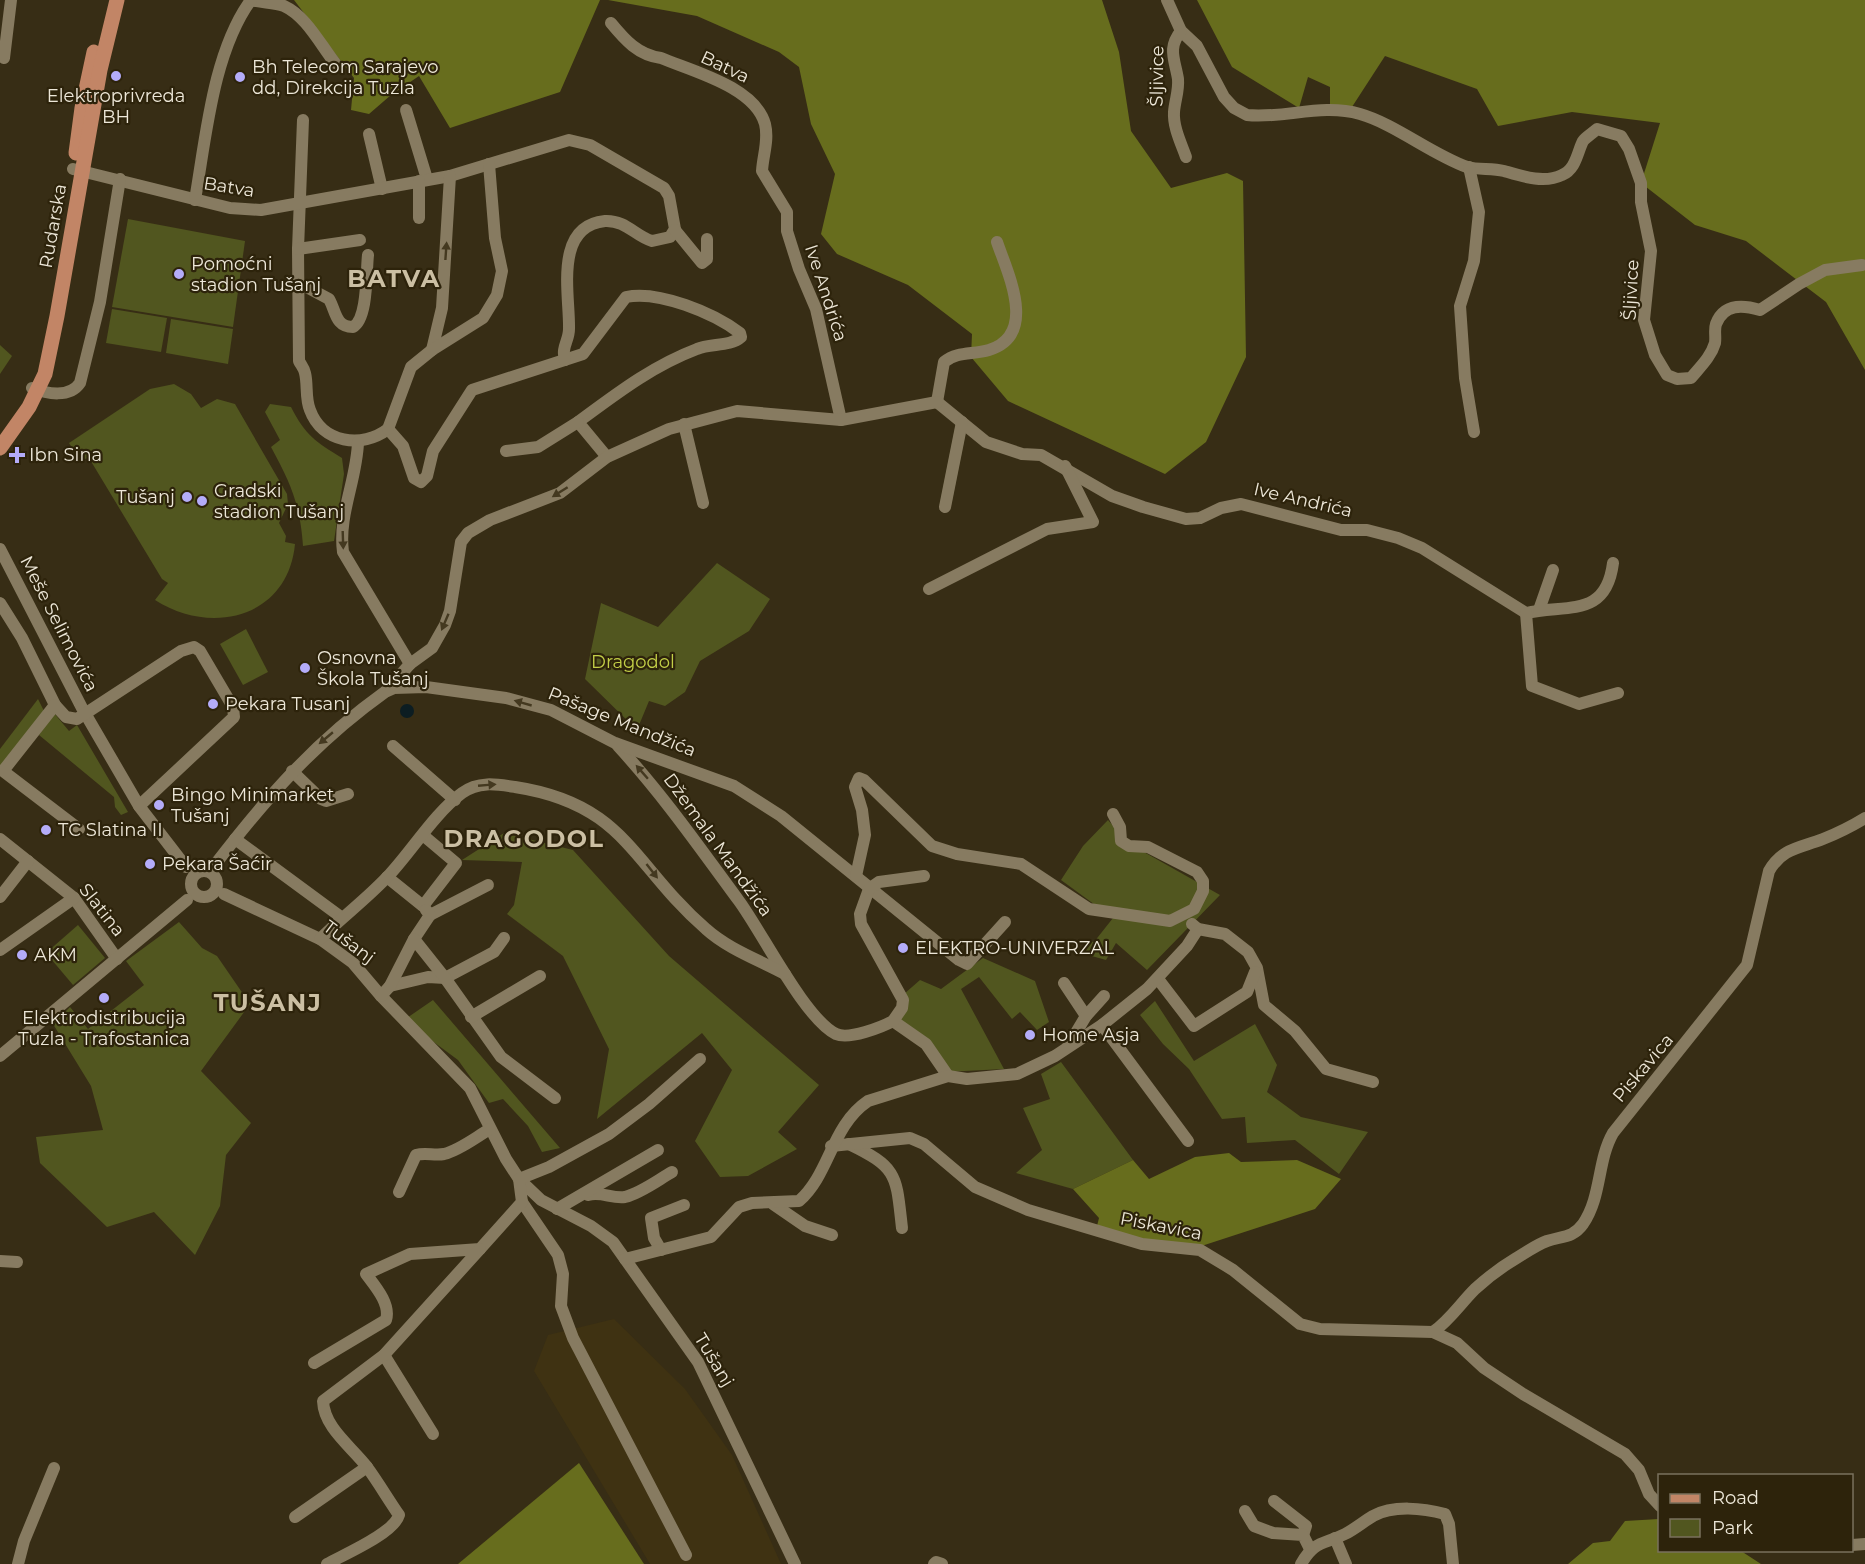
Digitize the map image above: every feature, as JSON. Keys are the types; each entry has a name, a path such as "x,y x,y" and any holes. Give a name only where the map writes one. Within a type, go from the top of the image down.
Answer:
{"main road":[{"name":"Rudarska","path":"0,448 35,390 57,316 78,170 82,108 107,0"},
{"name":"Rudarska","path":"78,170 117,0"},
{"name":"Rudarska","path":"0,435 35,390"}],"street":[{"path":"4,58 11,0"},
{"path":"195,200 225,51 240,16 251,0 268,5 281,4 297,14 335,63"},
{"name":"Šljivice","path":"1167,0 1181,31 1197,46 1224,97 1234,108 1247,115 1283,115 1320,109 1340,109 1362,114 1426,148 1469,167 1502,170 1521,177 1547,178 1563,175 1577,160 1584,140 1597,129 1621,136 1629,149 1641,183 1641,202 1651,251 1644,320 1655,355 1667,375 1677,380 1691,378 1706,361 1715,342 1715,326 1729,308 1743,305 1760,310 1798,284 1825,270 1862,265"},
{"name":"Batva","path":"611,23 629,44 649,57 661,58 705,76 748,98 765,123 767,143 762,171 768,182"},
{"name":"Šljivice","path":"1181,31 1174,39 1171,52 1178,79 1178,94 1174,111 1176,130 1186,157"},
{"path":"406,110 423,180 419,218"},
{"path":"303,120 298,249 299,361 305,370 309,409 326,431 342,439 357,442 388,429 411,367 432,350 483,318 497,295 502,275 495,238 489,164"},
{"path":"369,134 382,189"},
{"name":"Batva","path":"78,170 195,200 261,210 450,176 569,140 586,143 664,188 672,208 675,230 701,263 707,259 706,239"},
{"path":"1469,167 1479,212 1474,261 1460,306 1465,378 1474,432"},
{"path":"432,350 442,308 450,176"},
{"path":"35,390 66,393 74,391 80,383 100,302 120,179"},
{"name":"Ive Andrića","path":"768,182 787,212 790,240 816,309 841,420"},
{"path":"565,360 562,351 569,330 568,263 572,247 580,235 590,226 607,221 630,227 652,240 667,239 675,230"},
{"path":"298,249 360,240"},
{"path":"385,692 410,664 432,648 445,625 450,611 461,542 468,533 490,519 560,493 607,457 684,424 737,411 841,420 937,402 944,362 956,354 988,350 1001,344 1016,323 1015,293 997,242"},
{"path":"299,283 329,299 337,319 345,326 353,327 362,318 369,255"},
{"path":"388,429 403,446 414,478 421,482 427,476 433,451 472,390 586,351 623,300 634,296 667,299 724,324 741,335 735,341 701,347 667,360 538,447 506,451"},
{"name":"Ive Andrića","path":"937,402 986,442 1022,454 1041,455 1065,466 1112,496 1186,519 1200,518 1221,508 1241,504 1341,530 1367,530 1398,538 1422,548 1526,613"},
{"path":"578,422 607,457"},
{"path":"945,507 962,422"},
{"path":"684,424 703,503"},
{"path":"357,442 356,468 342,531 343,552 410,664"},
{"path":"929,589 1047,529 1093,522 1065,466"},
{"name":"Meše Selimovića","path":"0,549 86,715 139,806 186,867"},
{"path":"1613,563 1608,584 1593,603 1526,613 1532,686 1579,704 1618,693"},
{"path":"1539,610 1553,570"},
{"path":"0,603 22,638 55,705 66,717 77,718 86,715"},
{"name":"Meše Selimovića","path":"86,715 181,651 194,647 200,651 232,705 235,714 231,721 139,806"},
{"name":"Pašage Mandžića","path":"0,1056 203,887 214,866 292,771 320,743 385,692 394,688 426,687 506,698 567,716 615,743 693,770 750,795 856,876 869,889"},
{"path":"55,705 3,771 79,829"},
{"name":"Džemala Mandžića","path":"615,743 674,810 740,902 785,974"},
{"path":"393,746 455,800"},
{"path":"292,771 321,799 326,801 348,794"},
{"path":"856,876 865,835 862,810 855,787 859,778 936,849 1021,864 1089,909 1170,921 1194,909 1203,891 1203,881 1197,872 1149,847 1129,846 1121,841 1120,827 1113,814"},
{"path":"320,939 341,917 387,877 424,836 439,815 463,792 480,784 521,788 568,799 607,822 706,929 722,942 785,974 800,996 836,1034 860,1033 880,1028 893,1021 902,1008 903,1000 859,920 869,889 879,882 924,876"},
{"name":"Piskavica","path":"1433,1332 1444,1324 1473,1291 1494,1272 1549,1241 1574,1234 1582,1225 1599,1184 1604,1148 1613,1133 1747,966 1769,871 1777,858 1790,849 1821,839 1865,818"},
{"path":"387,877 426,911 456,863 424,836"},
{"name":"Slatina","path":"0,839 74,898 117,959"},
{"path":"235,839 341,917"},
{"path":"0,897 27,861"},
{"name":"Tušanj","path":"186,867 203,887 320,939 353,963 381,996 470,1088 490,1129 541,1200 591,1226 613,1242 698,1362 795,1564"},
{"name":"Tušanj","path":"381,996 390,986 426,911 488,885"},
{"path":"869,889 967,964 1005,922"},
{"path":"0,950 74,898"},
{"path":"1182,917 1198,928 1225,934 1248,952 1257,968 1264,1005 1295,1031 1320,1064 1336,1073 1373,1082"},
{"path":"625,1259 711,1237 740,1207 752,1203 773,1204 799,1201 807,1195 820,1174 831,1146 856,1109 868,1101 948,1076 990,1078 1017,1074 1065,1050 1102,1025 1158,979 1187,946 1198,928"},
{"path":"390,986 428,977 445,978 494,952 504,938"},
{"path":"414,939 508,1065 546,1089 555,1098"},
{"path":"1158,979 1194,1026 1247,992 1257,968"},
{"path":"471,1017 540,976"},
{"path":"1064,983 1086,1016"},
{"path":"1065,1050 1086,1016 1104,996"},
{"path":"893,1021 926,1044 948,1076"},
{"path":"1102,1025 1188,1141"},
{"path":"327,1564 397,1523 399,1515 367,1467 342,1439 324,1412 323,1401 384,1355 522,1202 526,1177 549,1167 624,1124 700,1059"},
{"path":"399,1192 416,1155 426,1152 438,1155 448,1153 490,1129"},
{"name":"Piskavica","path":"831,1146 910,1138 924,1144 975,1187 1028,1210 1142,1244 1200,1250 1233,1270 1300,1324 1320,1329 1433,1332 1457,1343 1484,1368 1523,1394 1625,1454 1639,1470 1649,1494 1658,1505"},
{"path":"848,1144 879,1161 895,1177 902,1228"},
{"path":"579,1199 658,1150"},
{"path":"557,1209 596,1192 615,1197 627,1197 672,1172"},
{"path":"522,1202 558,1255 563,1274 561,1306 573,1338 686,1555"},
{"path":"773,1204 805,1226 832,1235"},
{"path":"661,1250 654,1238 651,1218 684,1205"},
{"path":"314,1363 386,1320 388,1314 382,1298 366,1274 410,1254 480,1249"},
{"path":"0,1261 17,1262"},
{"path":"384,1355 433,1434"},
{"path":"296,1517 367,1467"},
{"path":"18,1564 24,1541 54,1468"},
{"path":"1274,1501 1306,1526 1303,1535 1310,1549"},
{"path":"1302,1564 1310,1549 1335,1538 1375,1515 1393,1510 1431,1510 1445,1514 1449,1524 1452,1564"},
{"path":"1245,1511 1254,1526 1273,1533 1303,1535"},
{"path":"1335,1538 1346,1564"},
{"path":"934,1564 936,1562 942,1564"}],"shaded area":[{"path":"407,704 412,706 414,711 412,716 407,718 402,716 400,711 402,706"},
{"path":"614,1319 685,1389 732,1455 781,1564 650,1564 534,1371 548,1335"}],"green space":[{"path":"294,0 600,0 560,92 450,128 419,76 391,95 369,114 351,110 354,78"},
{"path":"608,0 1102,0 1119,52 1131,131 1171,188 1227,173 1243,181 1246,357 1206,442 1165,474 1008,401 971,357 972,334 908,285 837,254 821,234 835,174 811,124 799,67 779,52 697,16"},
{"path":"1197,0 1865,0 1865,370 1826,302 1746,241 1695,225 1641,183 1660,123 1572,112 1498,126 1477,89 1385,56 1350,110 1330,110 1330,87 1308,77 1299,108 1232,67"},
{"name":"Pomoćni stadion Tušanj","path":"128,219 245,241 233,327 112,307"},
{"path":"112,309 167,318 161,352 106,343"},
{"path":"171,319 233,329 228,364 166,353"},
{"path":"0,345 12,356 0,374"},
{"name":"Gradski stadion Tušanj","path":"174,384 191,394 201,408 217,399 235,404 287,494 288,504 279,523 286,536 285,542 295,544 289,569 278,589 262,604 243,613 222,618 200,617 177,611 155,600 168,583 162,579 89,458 80,460 69,443 150,389"},
{"path":"270,404 291,407 301,425 312,437 342,458 344,474 334,541 303,546 300,518 293,495 271,447 280,440 265,412"},
{"name":"Dragodol","path":"717,563 770,599 749,631 700,661 685,692 665,706 649,701 637,730 585,679 601,603 658,627"},
{"path":"246,629 268,672 243,685 220,644"},
{"path":"38,699 44,711 0,767 0,749"},
{"path":"54,713 69,731 77,725 128,812 121,815 115,807 114,797 39,735"},
{"path":"1108,820 1128,843 1220,895 1147,970 1116,943 1106,960 1081,953 1087,947 1086,941 1094,942 1113,918 1061,880 1083,846"},
{"path":"504,833 573,850 669,956 819,1085 778,1132 797,1149 748,1176 720,1177 695,1141 732,1070 702,1033 597,1119 609,1049 563,956 507,914 514,905 522,862 462,860"},
{"path":"179,922 202,948 217,956 250,1004 201,1071 251,1123 226,1155 220,1206 195,1255 154,1212 107,1227 40,1163 36,1137 103,1130 91,1086 53,1024 70,1007 88,1029 144,985 126,961"},
{"path":"78,925 105,958 73,985 46,953"},
{"path":"983,958 1035,981 1049,1022 1037,1030 1020,1012 1012,1019 979,977 961,989 1004,1069 945,1072 926,1044 898,1027 904,994 920,980 941,989"},
{"path":"433,1000 560,1148 542,1152 528,1126 503,1099 489,1103 458,1060 404,1020"},
{"path":"1155,1001 1194,1061 1255,1024 1277,1065 1267,1092 1301,1117 1368,1132 1339,1174 1295,1140 1247,1143 1245,1117 1222,1119 1189,1069 1163,1044 1140,1015"},
{"path":"1061,1062 1133,1160 1073,1189 1016,1173 1042,1150 1023,1108 1050,1099 1041,1074"},
{"path":"1229,1153 1241,1162 1297,1160 1341,1179 1315,1209 1180,1253 1095,1234 1099,1218 1073,1189 1133,1160 1149,1179 1195,1157"},
{"path":"579,1463 644,1564 458,1564"},
{"path":"1658,1519 1658,1552 1743,1552 1761,1564 1568,1564 1593,1543 1610,1541 1625,1521"}],"place":[{"name":"Elektroprivreda BH","path":"116,76"},
{"name":"Bh Telecom Sarajevo dd, Direkcija Tuzla","path":"240,77"},
{"name":"Pomoćni stadion Tušanj","path":"179,274"},
{"name":"Ibn Sina","path":"17,455"},
{"name":"Tušanj","path":"187,497"},
{"name":"Gradski stadion Tušanj","path":"202,501"},
{"name":"Osnovna Škola Tušanj","path":"305,668"},
{"name":"Pekara Tusanj","path":"213,704"},
{"name":"Bingo Minimarket Tušanj","path":"159,805"},
{"name":"TC Slatina II","path":"46,830"},
{"name":"Pekara Šaćir","path":"150,864"},
{"name":"ELEKTRO-UNIVERZAL","path":"903,948"},
{"name":"AKM","path":"22,955"},
{"name":"Elektrodistribucija Tuzla - Trafostanica","path":"104,998"},
{"name":"Home Asja","path":"1030,1035"}],"district":[{"name":"BATVA","path":"394,279"},
{"name":"DRAGODOL","path":"524,839"},
{"name":"TUŠANJ","path":"268,1003"}]}
